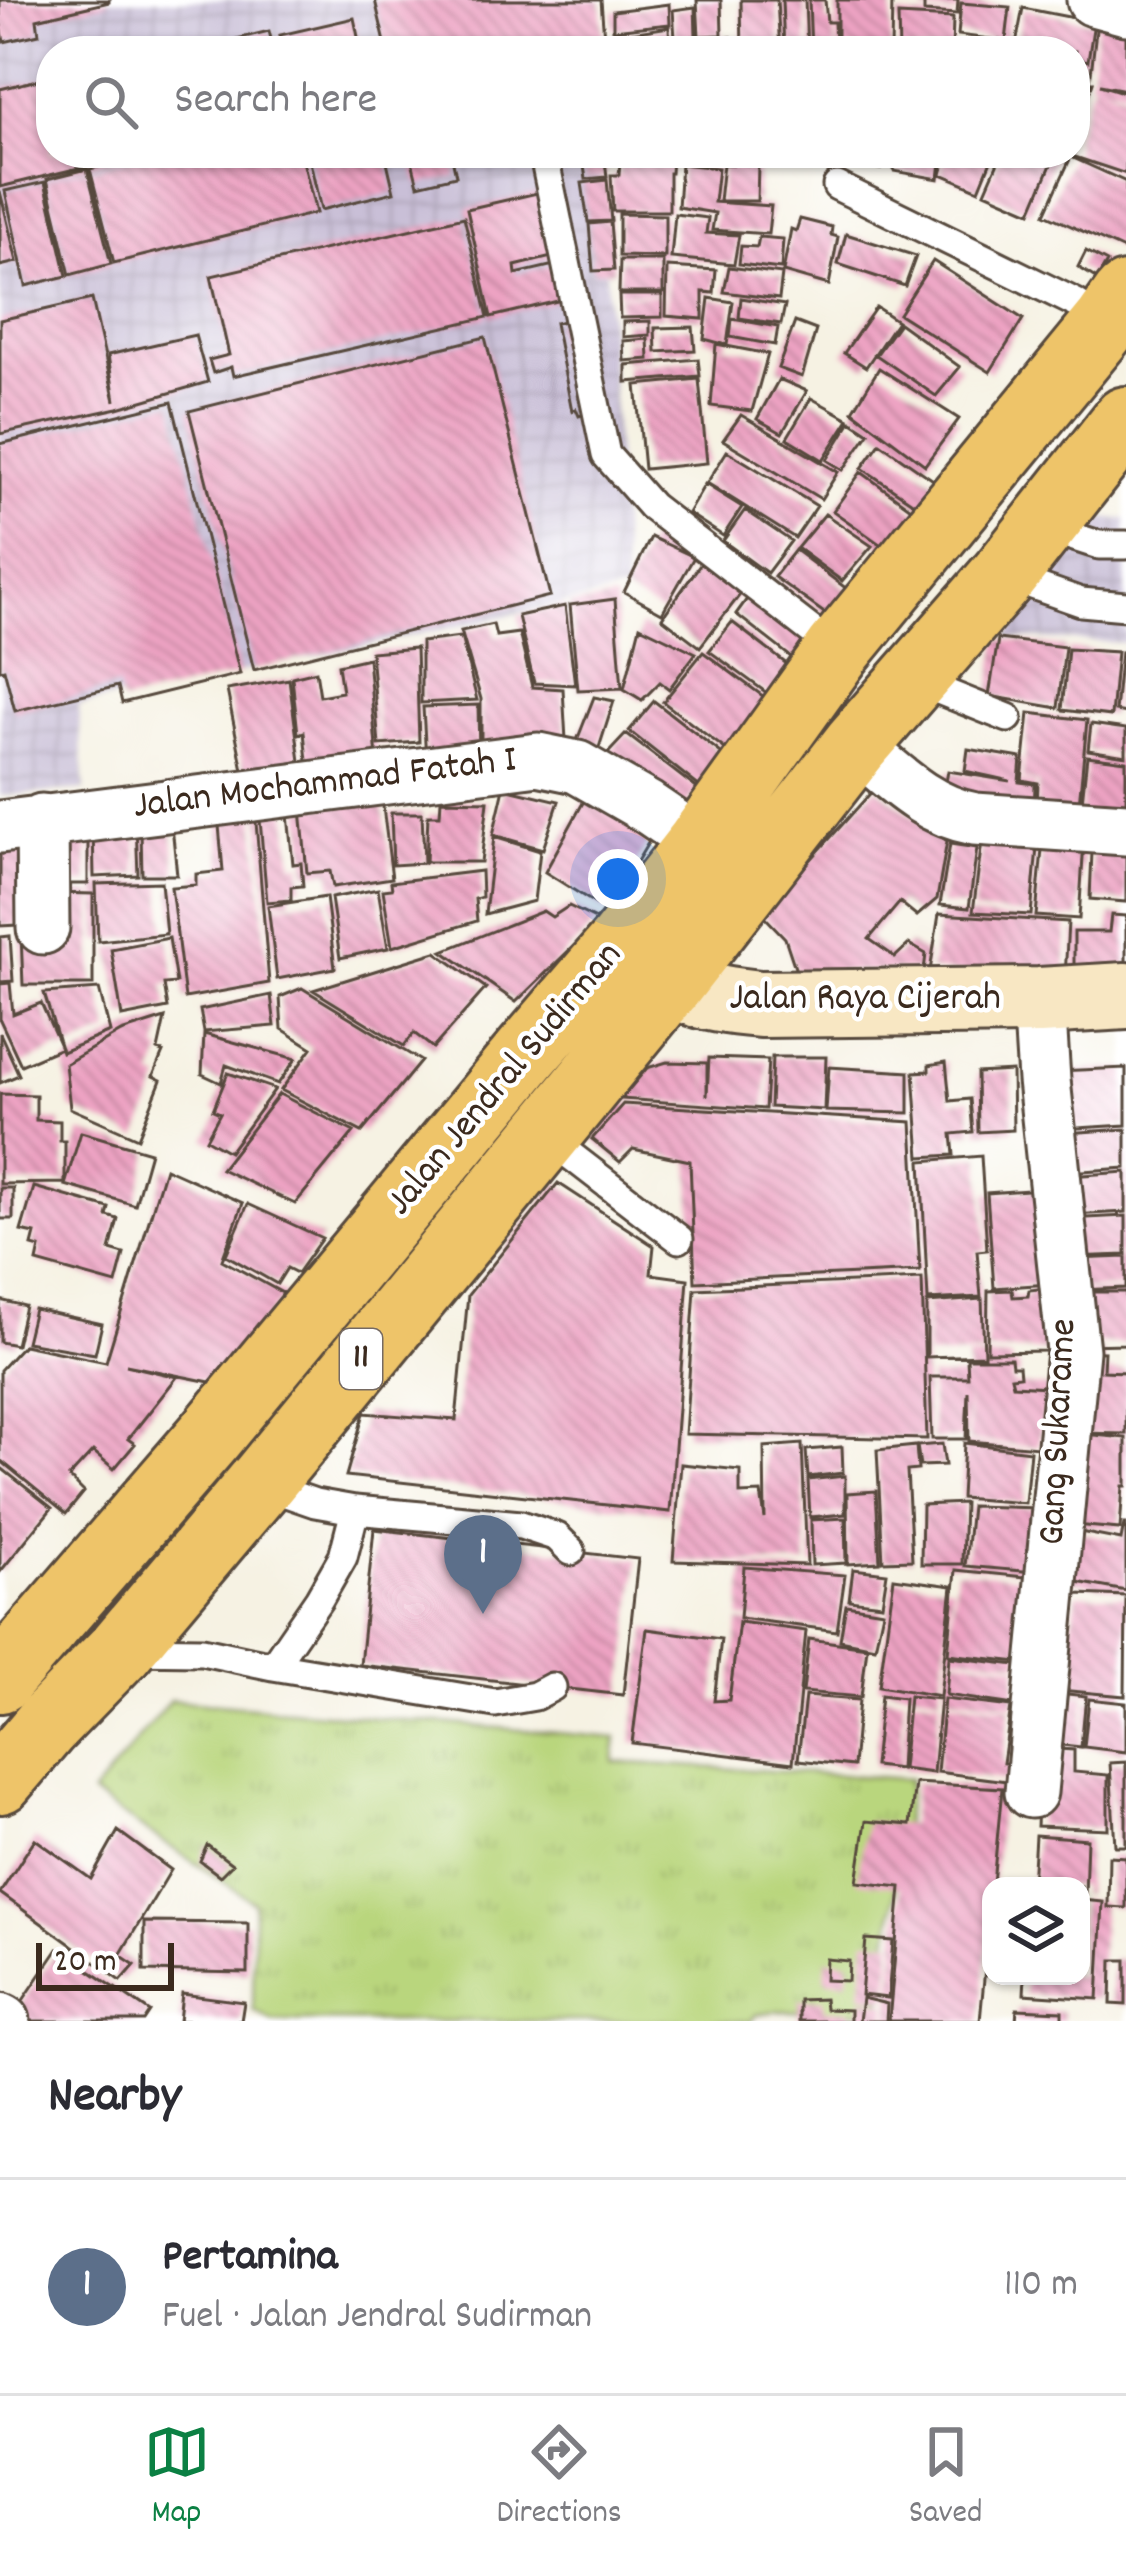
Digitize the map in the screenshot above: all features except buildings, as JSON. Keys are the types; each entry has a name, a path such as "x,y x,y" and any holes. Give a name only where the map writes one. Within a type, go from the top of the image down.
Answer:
{"highway":[{"name":"Jalan Jendral Sudirman","path":"0,1780 22,1711 120,1650 544,1136 645,964 700,843 838,651 1117,309"},
{"name":"Jalan Jendral Sudirman","path":"0,1679 210,1436 512,1071 645,964 856,746 1023,551 1126,420"},
{"path":"210,1436 264,1479"}],"main road":[{"name":"Jalan Raya Cijerah","path":"645,964 714,1000 760,1004 1126,996"}],"street":[{"path":"1094,0 1126,9"},
{"path":"856,746 923,800 953,815 1126,829"},
{"name":"Jalan Mochammad Fatah I","path":"21,824 538,759 577,767 700,843"},
{"path":"21,824 43,928"},
{"name":"Gang Sukarame","path":"1031,1792 1073,1351 1039,1001"}],"lane":[{"path":"546,168 607,455 651,506 838,651"},
{"path":"837,186 1076,303 1117,309"},
{"path":"1023,551 1126,545"},
{"path":"1023,551 1081,602 1126,606"},
{"path":"912,680 1008,718"},
{"path":"544,1136 679,1239"},
{"path":"264,1479 315,1503 521,1525 557,1537 571,1551"},
{"path":"273,1666 343,1557 355,1510"},
{"path":"120,1650 202,1651 495,1702 535,1696 552,1687"}],"shaded area":[{"path":"0,0 586,0 591,36 36,36 36,168 600,168 625,591 78,706 85,790 0,796"},
{"path":"1091,518 1126,519 1126,643 1006,638"}],"green space":[{"path":"170,1700 617,1738 614,1762 910,1779 880,2012 779,2011 756,2014 750,2021 273,2021 253,2010 254,1902 92,1795"}],"place":[{"name":"Pertamina","path":"483,1614"}]}
